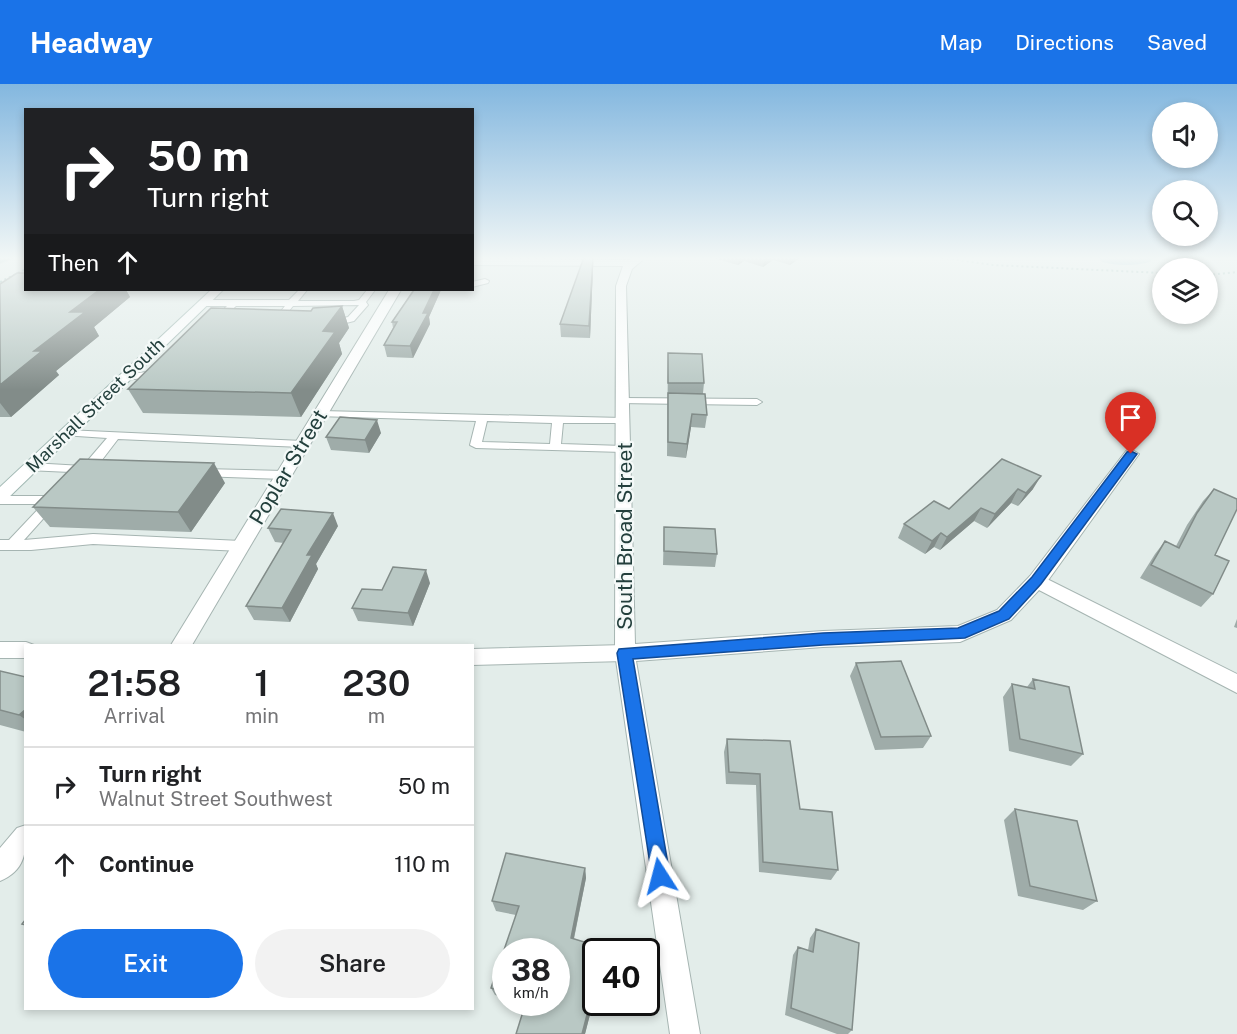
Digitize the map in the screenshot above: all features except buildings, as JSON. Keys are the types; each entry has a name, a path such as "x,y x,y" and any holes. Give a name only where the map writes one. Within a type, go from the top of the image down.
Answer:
{"street":[{"name":"Poplar Street","path":"182,644 388,301"},
{"name":"South Broad Street","path":"621,301 625,653 685,1034"},
{"name":"Marshall Street South","path":"0,498 203,303"},
{"path":"474,657 625,653 823,639 960,634 1004,615 1036,581 1131,454"},
{"path":"1036,581 1237,684"},
{"path":"0,650 24,650"},
{"path":"0,868 24,839"}],"lane":[{"path":"203,303 354,304 362,302 364,305 351,319 323,324"},
{"path":"209,328 234,303"},
{"path":"291,303 281,316 282,320 294,324"},
{"path":"125,377 146,376 167,370"},
{"path":"321,414 558,419 622,411 757,402"},
{"path":"482,418 476,445 623,448"},
{"path":"555,447 558,419"},
{"path":"66,433 302,444"},
{"path":"31,467 91,470 114,437"},
{"path":"189,472 284,475"},
{"path":"0,498 54,500 6,545"},
{"path":"6,545 93,539 241,546"}],"route":[{"path":"660,876 625,653 823,639 960,634 1004,615 1036,581 1131,454"}]}
